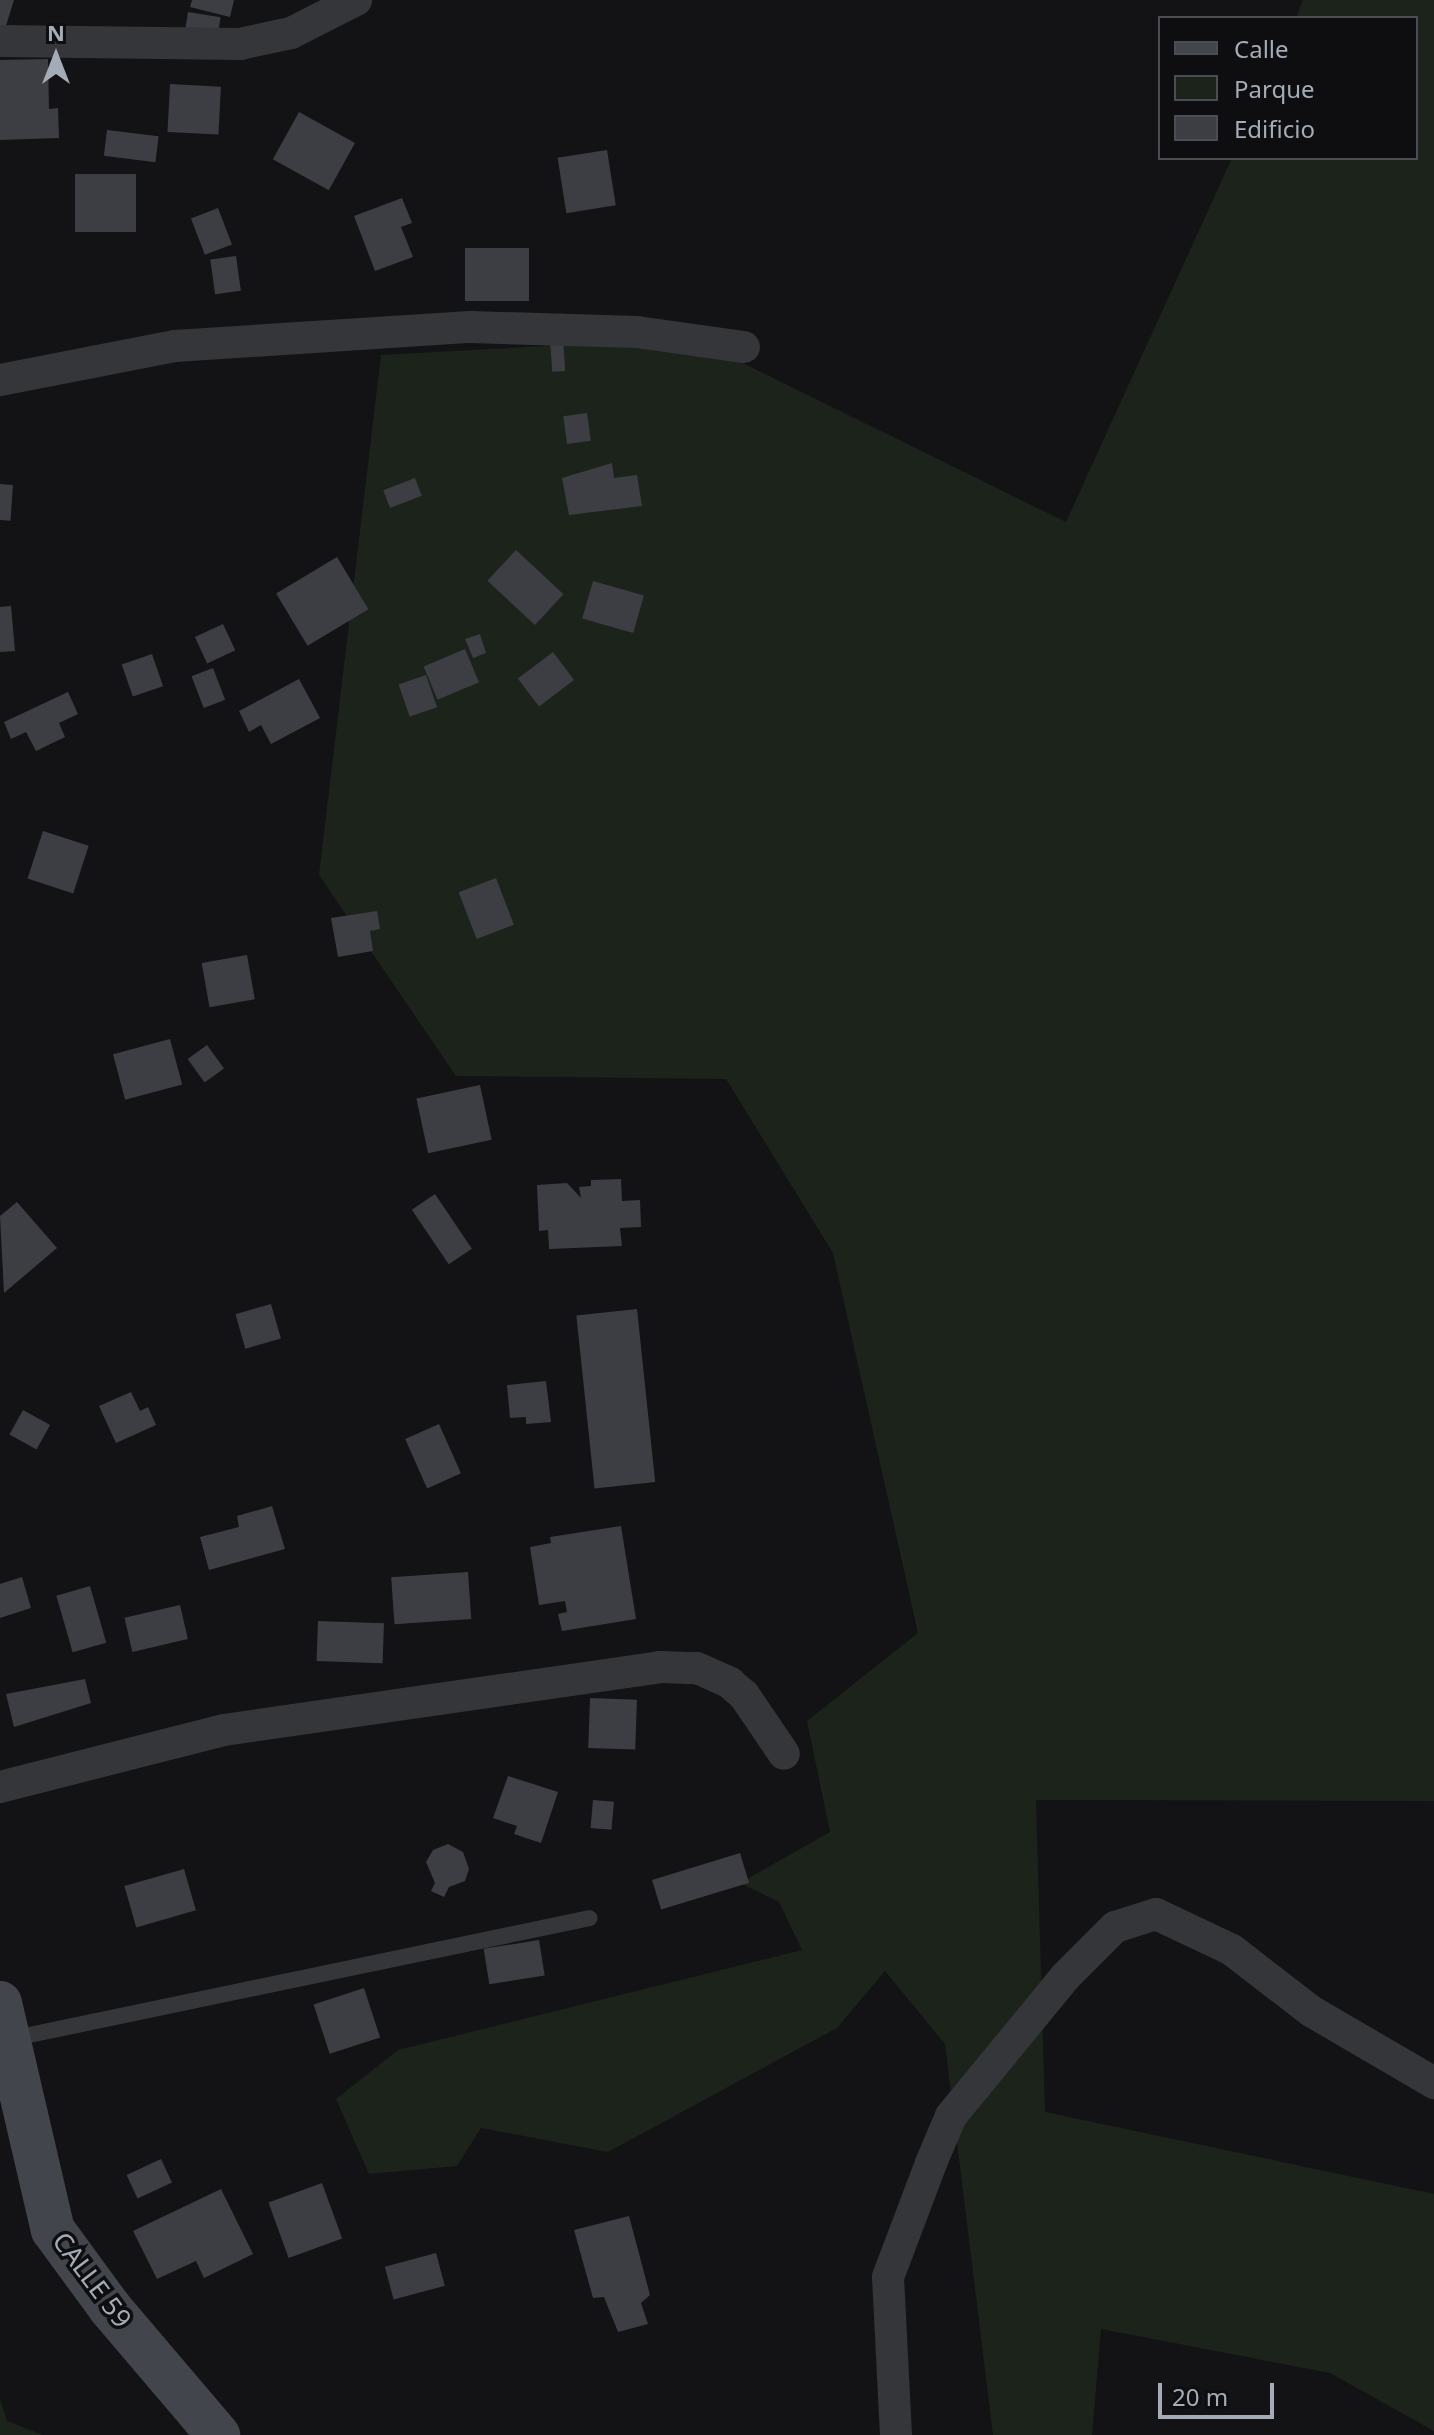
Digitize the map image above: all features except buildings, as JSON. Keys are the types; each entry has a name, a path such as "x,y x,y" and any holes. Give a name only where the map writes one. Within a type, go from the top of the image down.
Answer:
{"street":[{"path":"0,41 240,44 291,33 356,0"},
{"path":"0,380 175,346 470,327 637,332 744,347"},
{"path":"0,1787 224,1730 670,1666 697,1668 730,1683 744,1695 784,1754"},
{"path":"896,2435 888,2277 951,2116 1065,1977 1115,1927 1156,1914 1232,1950 1311,2011 1434,2083"},
{"name":"CALLE 59","path":"4,2021 53,2230 218,2435"}],"lane":[{"path":"4,2021 590,1918"}],"green space":[{"path":"1303,0 1434,0 1434,1801 1036,1800 1045,2112 1434,2194 1434,2431 1330,2373 1101,2329 1092,2435 993,2435 945,2044 885,1971 837,2028 608,2152 481,2128 457,2166 369,2174 336,2099 398,2050 802,1950 779,1902 740,1883 830,1832 807,1721 918,1633 833,1253 726,1079 456,1076 319,875 381,355 692,338 1066,522 1231,160 1418,160 1418,16 1297,16"},
{"path":"0,2399 7,2421 43,2435 0,2435"}]}
